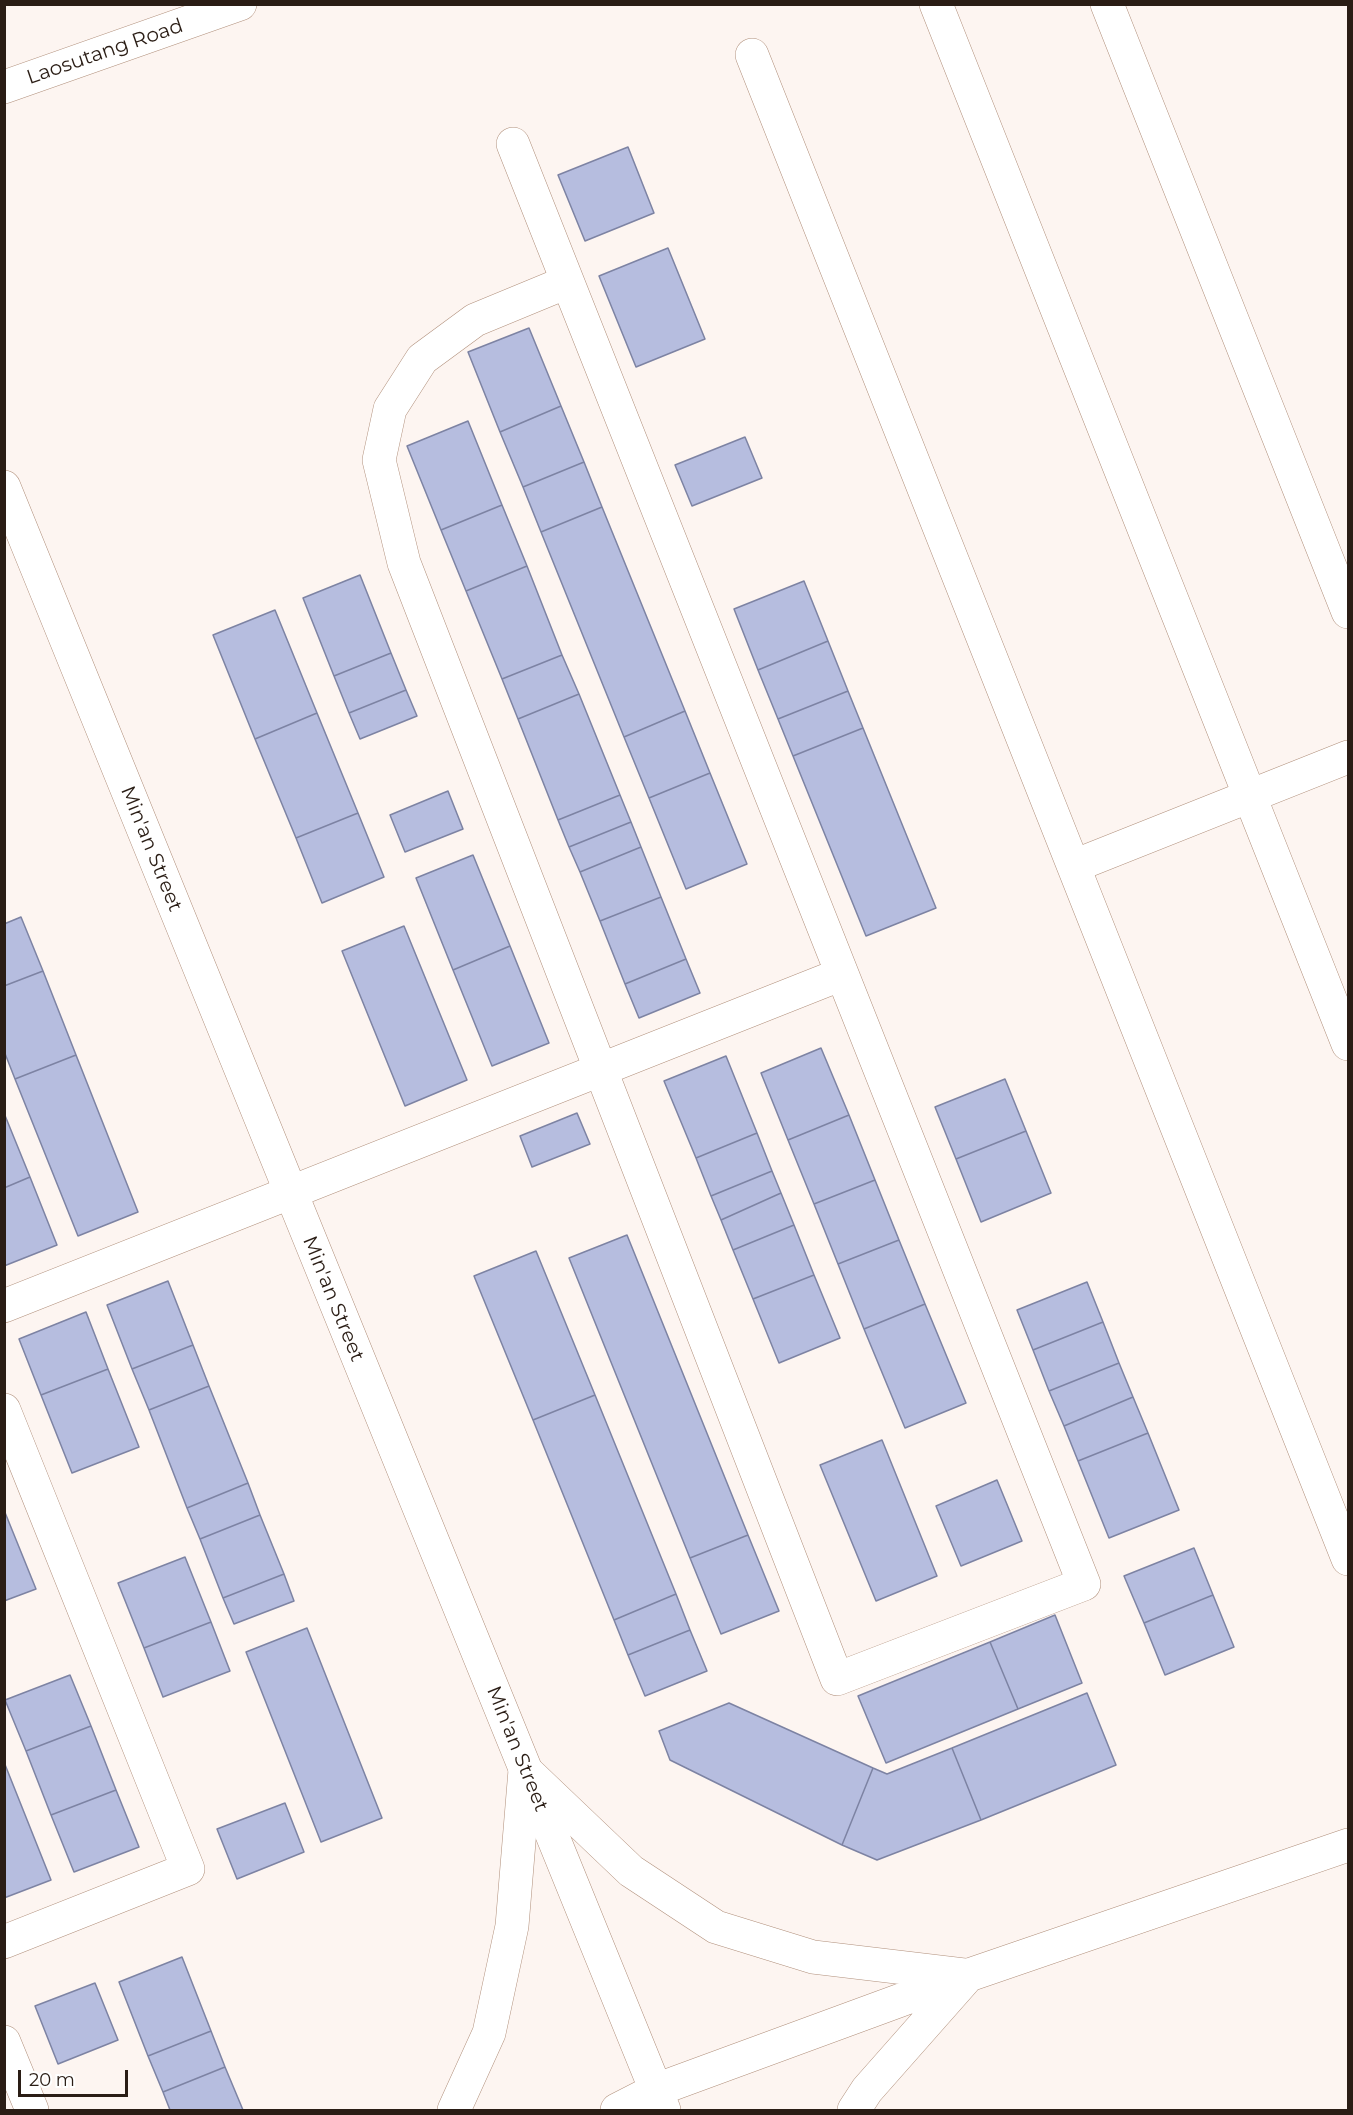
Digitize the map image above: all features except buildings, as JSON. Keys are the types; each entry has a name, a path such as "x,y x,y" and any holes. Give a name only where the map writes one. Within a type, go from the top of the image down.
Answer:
{"street":[{"name":"Laosutang Road","path":"4,87 240,4"},
{"path":"936,4 1348,1044"},
{"path":"1107,4 1348,612"},
{"path":"752,55 1348,1559"},
{"path":"513,144 1084,1584 837,1679 404,563 379,460 390,409 422,359 475,320 567,282"},
{"name":"Min'an Street","path":"4,487 660,2100"},
{"path":"1074,866 1348,757"},
{"path":"4,1306 842,974"},
{"path":"4,1410 188,1869 4,1942"},
{"path":"525,1770 631,1871 716,1928 813,1957 969,1975"},
{"path":"454,2110 489,2033 510,1937 525,1770"},
{"path":"617,2110 660,2100 969,1975 1348,1845"},
{"path":"854,2110 867,2090 969,1975"},
{"path":"4,2042 32,2110"}]}
